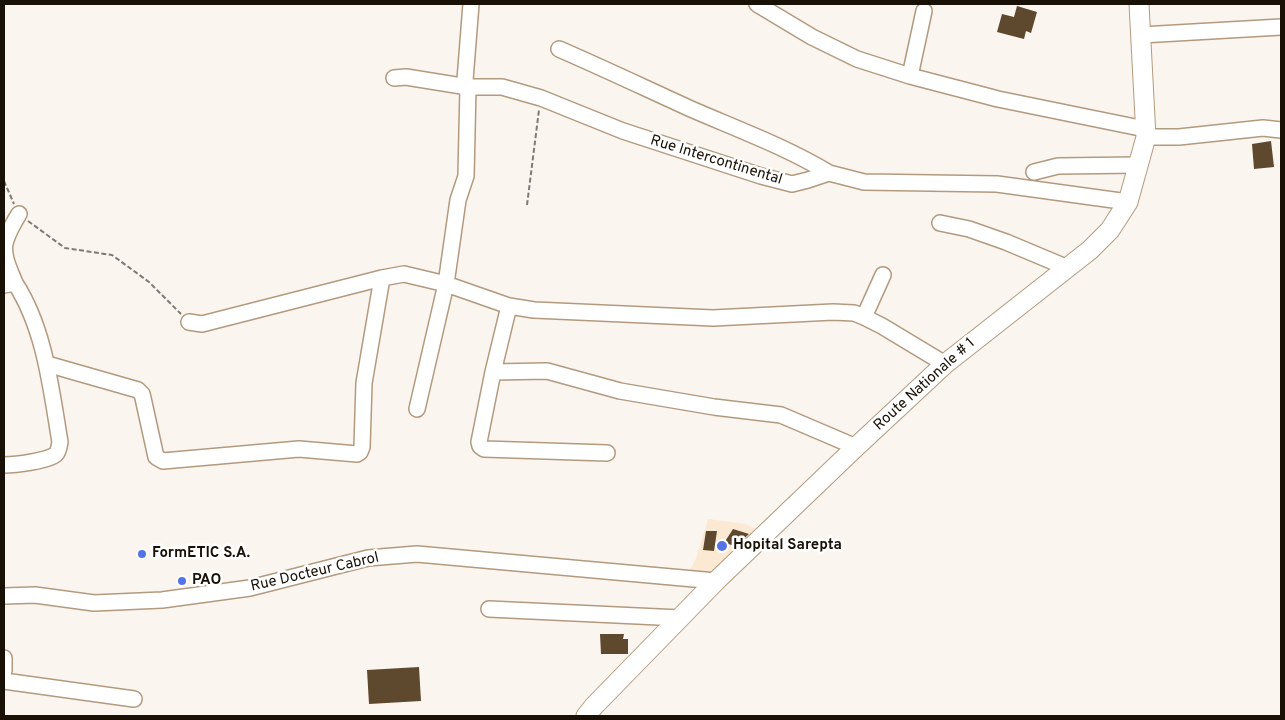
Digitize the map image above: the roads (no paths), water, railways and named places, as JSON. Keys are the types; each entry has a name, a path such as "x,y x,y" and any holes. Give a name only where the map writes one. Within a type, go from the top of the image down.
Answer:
{"main road":[{"name":"Route Nationale # 1","path":"586,716 716,581 856,447 946,364 1068,268 1110,230 1128,202 1145,133 1139,4"}],"street":[{"path":"417,409 446,284 458,200 466,176 466,84 471,4"},
{"path":"757,4 812,37 857,59 910,76 998,99 1145,133 1179,137 1263,128 1281,130"},
{"path":"910,76 924,11"},
{"path":"1141,35 1281,27"},
{"path":"559,49 805,159 830,173 864,182 997,184 1128,202"},
{"name":"Rue Intercontinental","path":"394,78 406,77 502,87 541,98 623,131 761,176 792,184 830,173"},
{"path":"1034,172 1058,166 1138,165"},
{"path":"4,465 32,462 56,454 60,442 47,364 33,320 21,292 10,284 4,249 5,240 19,214"},
{"path":"940,223 969,228 1068,268"},
{"path":"189,322 202,324 404,274 446,284 509,306 534,310 713,318 833,312 854,313 946,364"},
{"path":"864,317 883,274"},
{"path":"47,364 138,390 142,394 156,457 163,461 299,449 357,454 362,447 364,383 382,278"},
{"path":"509,306 493,372 479,442 480,446 484,449 607,452"},
{"path":"493,372 548,371 620,391 714,407 781,415 856,447"},
{"name":"Rue Docteur Cabrol","path":"4,596 35,595 94,603 162,600 250,588 368,558 417,554 716,581"},
{"path":"490,608 680,618"},
{"path":"4,658 4,671"},
{"path":"4,681 134,699"}],"place":[{"name":"Hopital Sarepta","path":"722,546"},
{"name":"FormETIC S.A.","path":"142,554"},
{"name":"PAO","path":"182,581"}]}
